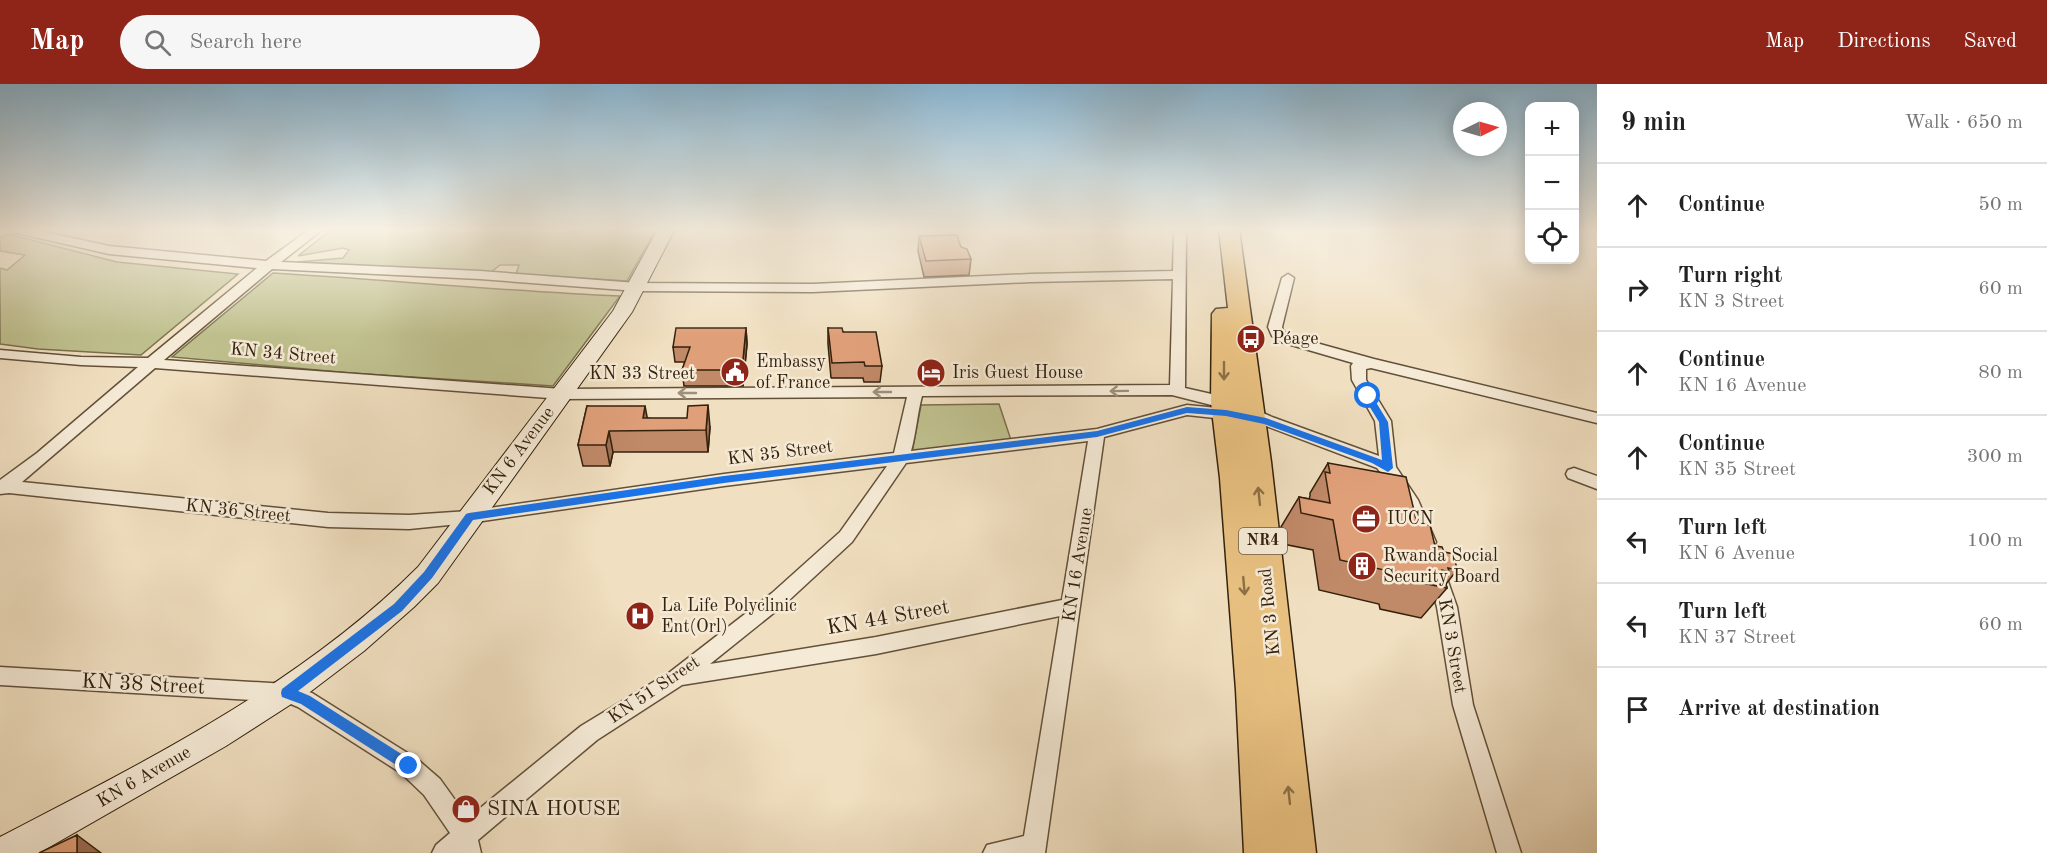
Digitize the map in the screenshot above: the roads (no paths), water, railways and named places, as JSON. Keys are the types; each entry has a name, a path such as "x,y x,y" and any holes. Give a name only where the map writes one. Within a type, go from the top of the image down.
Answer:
{"highway":[{"name":"KN 3 Road","path":"1219,265 1224,315 1244,414 1234,478 1254,690 1265,853"},
{"name":"KN 3 Road","path":"1235,265 1244,414 1294,853"}],"main road":[{"name":"KN 6 Avenue","path":"4,853 121,792 287,693 398,608 428,575 622,312 648,265"}],"street":[{"path":"3,488 95,414 150,363 266,265 480,275 637,287 813,288 1031,278 1178,275"},
{"path":"1177,391 1178,265"},
{"path":"1288,278 1275,327 1278,333 1286,339 1371,363 1597,418"},
{"name":"KN 34 Street","path":"0,354 562,394"},
{"path":"1371,363 1358,366 1359,380 1383,422 1388,468"},
{"name":"KN 33 Street","path":"562,394 1177,391 1244,414"},
{"name":"KN 51 Street","path":"444,853 468,844 589,734 677,678 779,598 846,537 900,459 907,438 908,418 916,392"},
{"path":"1097,434 1176,411 1244,414 1375,460 1388,468"},
{"name":"KN 35 Street","path":"469,517 724,480 1097,434"},
{"name":"KN 16 Avenue","path":"1033,849 1097,434"},
{"name":"KN 3 Street","path":"1388,468 1422,526 1447,607 1463,705 1509,853"},
{"path":"1574,474 1597,483"},
{"name":"KN 36 Street","path":"3,488 328,520 409,522 469,517"},
{"name":"KN 44 Street","path":"677,678 742,669 958,630 1071,606"},
{"name":"KN 38 Street","path":"0,676 287,693"},
{"path":"287,693 306,700 409,766 432,787 468,844"},
{"path":"995,853 1033,849"}],"place":[{"name":"Péage","path":"1251,339"},
{"name":"Embassy of France","path":"735,372"},
{"name":"Iris Guest House","path":"931,373"},
{"name":"IUCN","path":"1366,519"},
{"name":"Rwanda Social Security Board","path":"1362,566"},
{"name":"La Life Polyclinic Ent(Orl)","path":"640,616"},
{"name":"SINA HOUSE","path":"466,809"}]}
